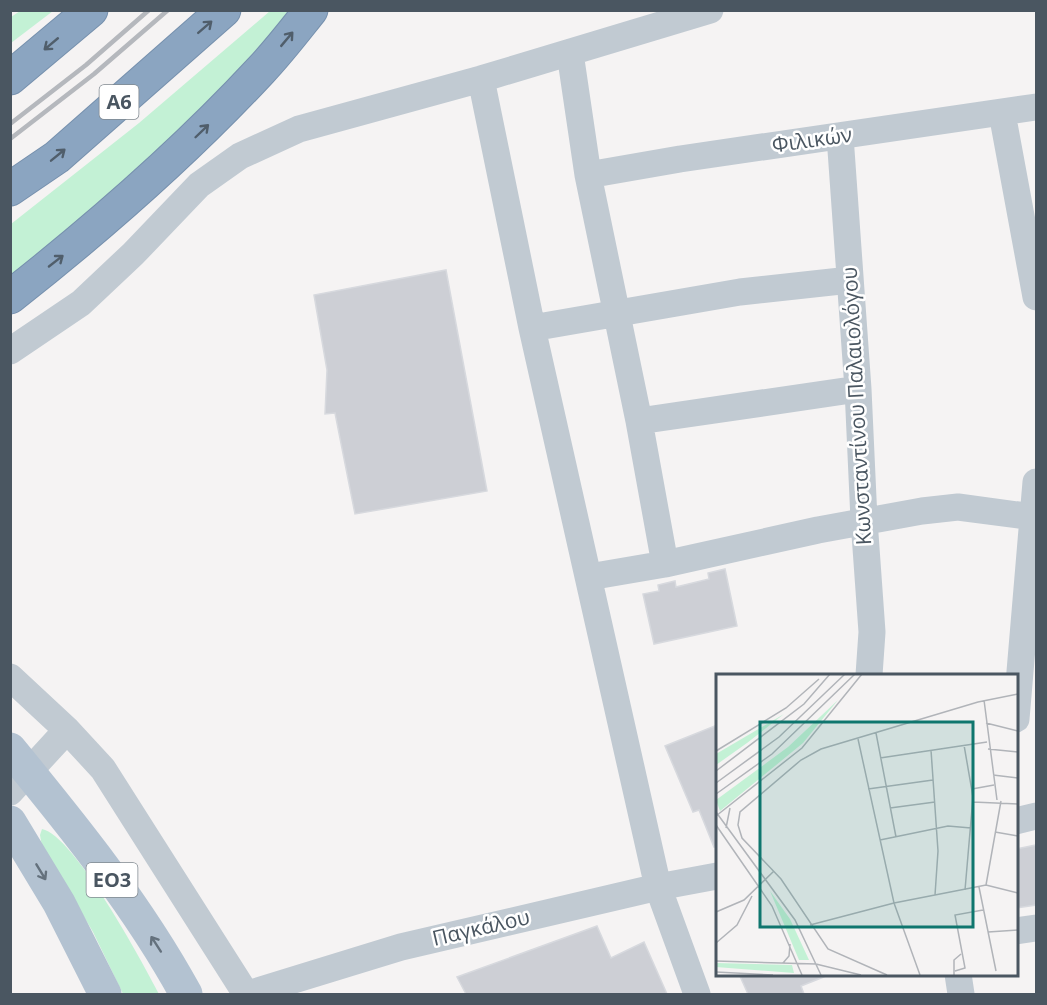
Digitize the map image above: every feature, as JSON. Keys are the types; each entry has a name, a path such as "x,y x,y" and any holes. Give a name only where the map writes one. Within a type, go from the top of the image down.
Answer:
{"highway":[{"path":"10,78 91,10"},
{"name":"Α6","path":"10,189 57,157 224,10"},
{"path":"10,297 85,238 207,126 263,68 311,10"}],"main road":[{"name":"ΕΟ3","path":"17,771 94,853 172,969 186,994"},
{"name":"ΕΟ3","path":"10,822 59,903 105,994"}],"street":[{"path":"10,351 81,303 133,254 200,185 240,156 299,129 570,53 671,16 710,10"},
{"path":"570,53 588,175 639,421 665,564"},
{"path":"481,79 532,328 658,887 697,994"},
{"name":"Φιλικών","path":"588,175 680,159 1036,107"},
{"path":"1002,113 1036,297"},
{"name":"Κωνσταντίνου Παλαιολόγου","path":"840,136 872,632 869,674"},
{"path":"532,328 740,292 850,280"},
{"path":"639,421 858,389"},
{"path":"1017,707 1036,482"},
{"path":"589,577 665,564 864,520 958,507 1033,517"},
{"path":"10,677 67,730 103,769 247,994"},
{"path":"17,771 67,730"},
{"path":"1017,821 1036,816"},
{"name":"Παγκάλου","path":"247,994 401,947 658,887 716,876"},
{"path":"1017,931 1036,928"},
{"path":"958,975 961,994"}],"green space":[{"path":"20,11 53,11 11,43 11,17"},
{"path":"270,11 292,11 212,98 140,168 11,276 11,224 139,123"},
{"path":"42,829 56,837 72,853 89,876 159,994 123,994 93,932 42,846 40,835"}],"building":[{"path":"446,270 487,491 355,514 335,413 325,414 327,370 314,295"},
{"path":"725,569 737,626 654,644 643,594 659,591 658,585 675,581 676,587 709,579 708,573"},
{"path":"716,725 716,846 714,847 699,810 693,812 665,746"},
{"path":"1036,845 1036,905 1017,908 1017,849"},
{"path":"597,926 611,958 644,942 667,994 466,994 457,977"},
{"path":"739,975 826,976 801,986 804,994 748,994"}],"railway":[{"path":"10,124 86,65 149,10"},
{"path":"10,139 94,74 168,10"}]}
